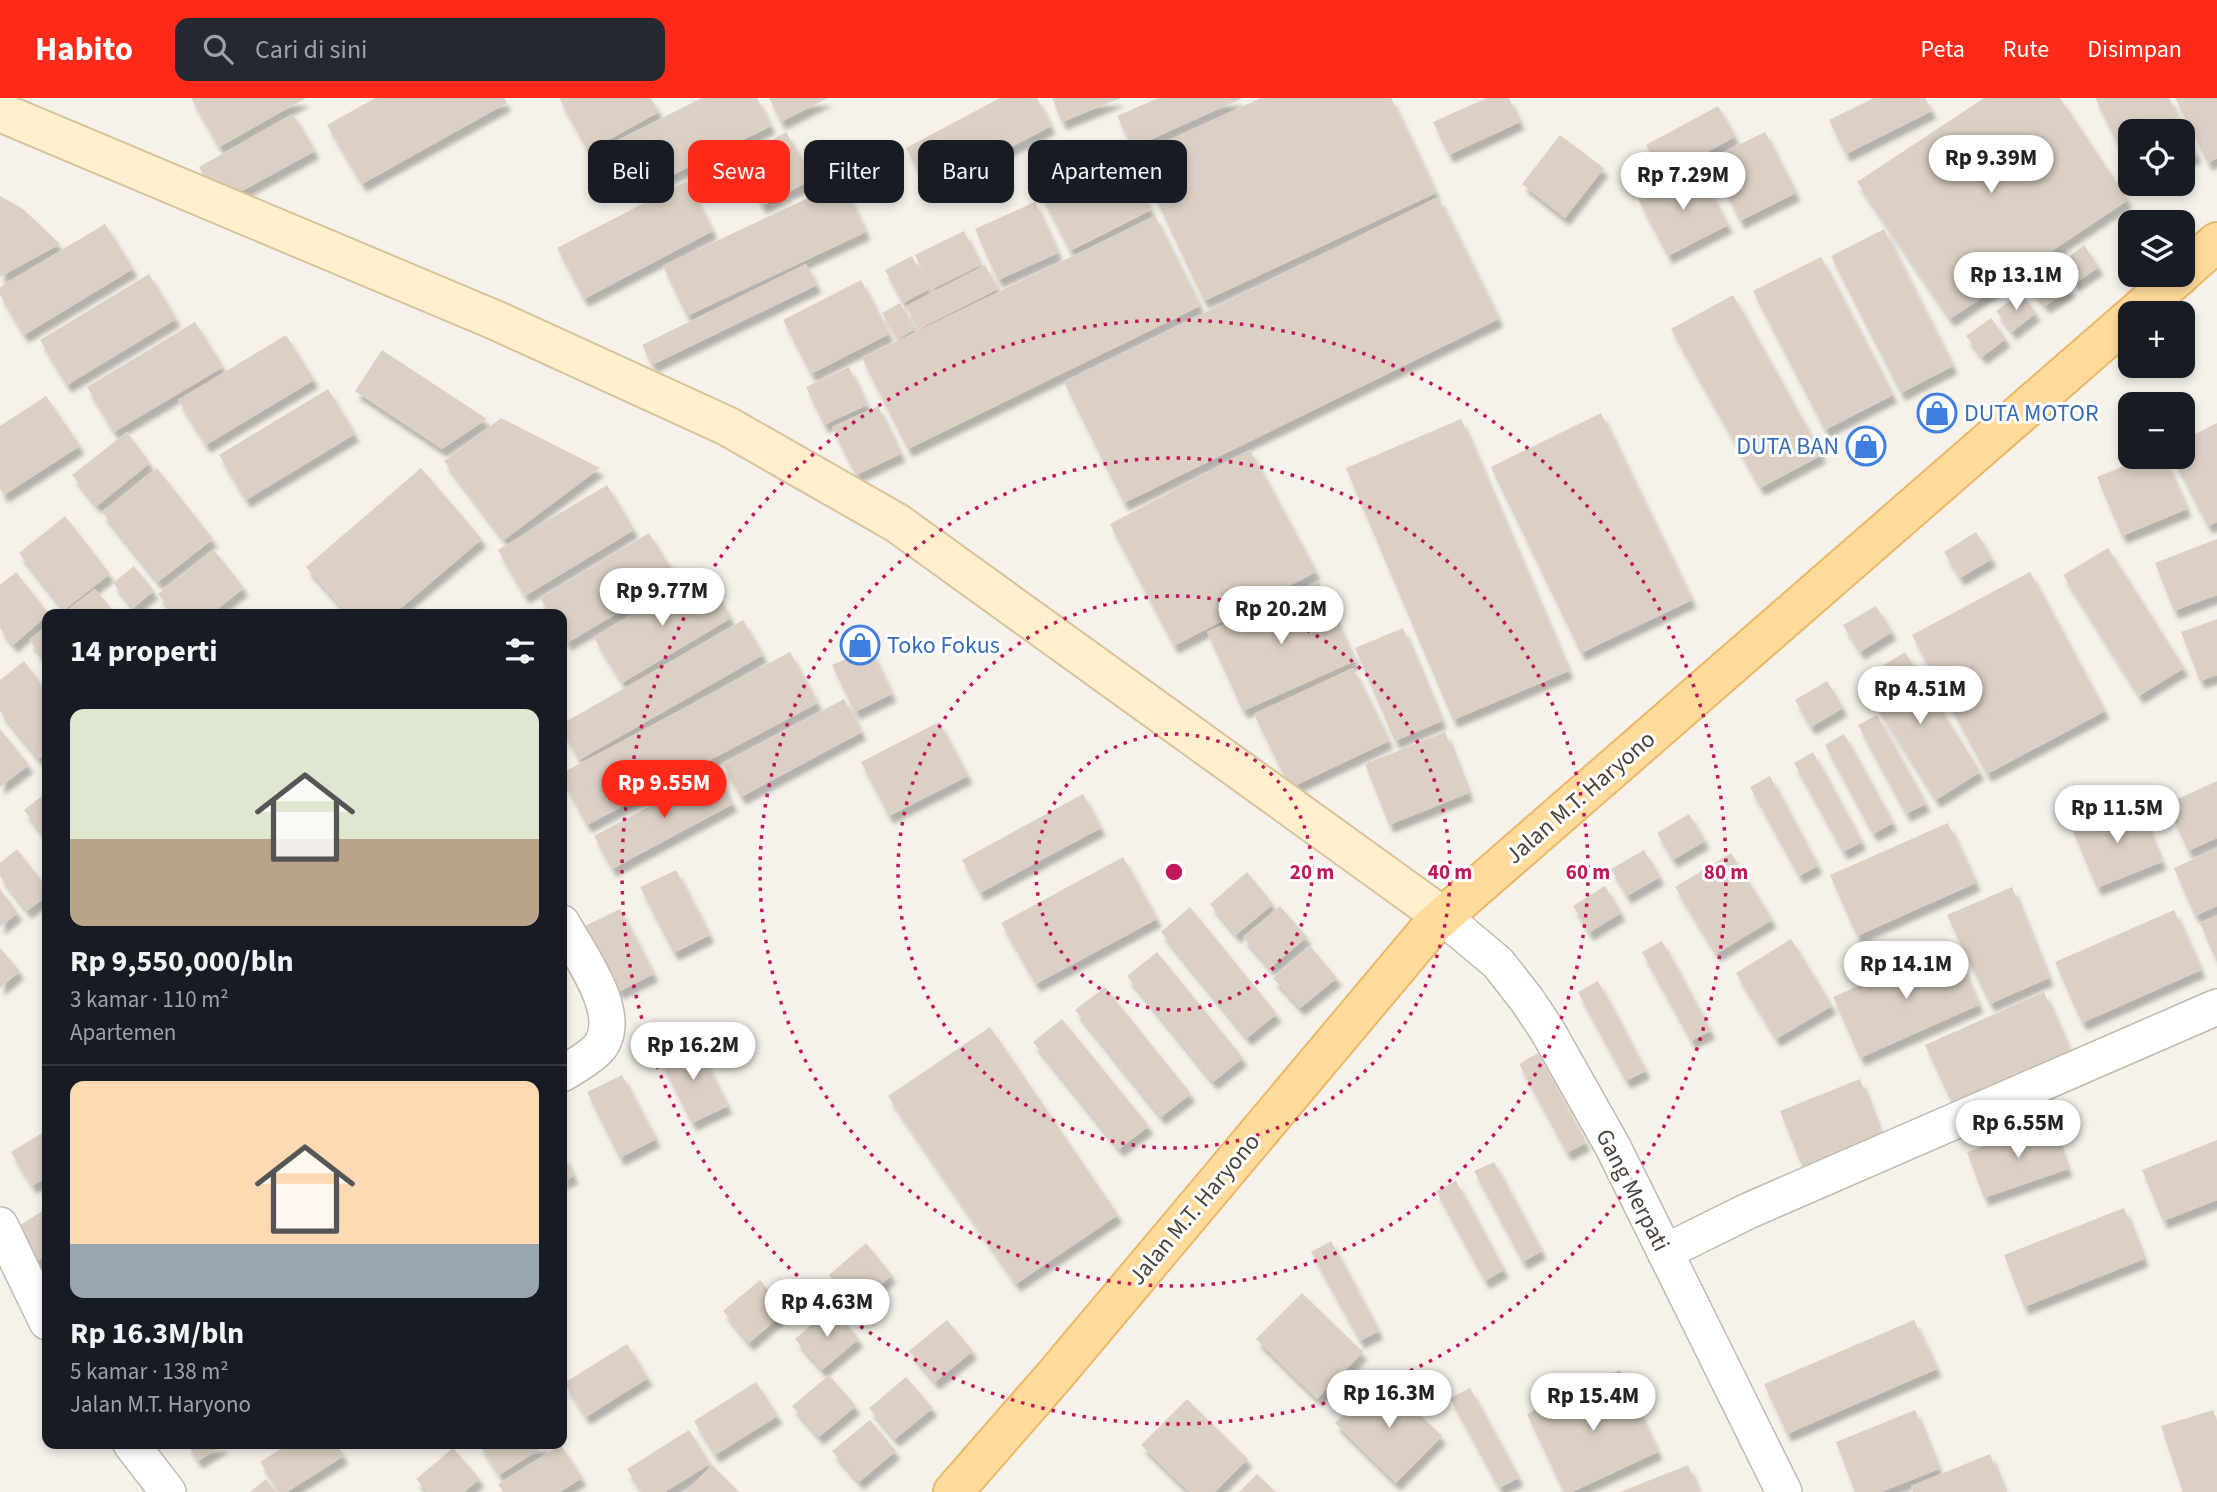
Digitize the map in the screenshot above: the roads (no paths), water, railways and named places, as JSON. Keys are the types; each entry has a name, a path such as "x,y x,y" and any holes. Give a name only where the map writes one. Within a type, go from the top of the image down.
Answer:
{"main road":[{"path":"2151,301 2201,261"},
{"name":"Jalan M.T. Haryono","path":"953,1492 1056,1374 1432,926 2118,328"}],"street":[{"path":"0,112 495,320 727,426 897,523 1443,916"},
{"name":"Gang Merpati","path":"1443,916 1498,963 1540,1020 1613,1147 1784,1492"},
{"path":"567,932 604,998 607,1013 606,1033 600,1047 567,1071"},
{"path":"1665,1252 1748,1211 2217,1007"},
{"path":"0,1225 42,1312"},
{"path":"135,1449 167,1492"}],"place":[{"name":"DUTA MOTOR","path":"1937,413"},
{"name":"DUTA BAN","path":"1866,446"},
{"name":"Toko Fokus","path":"860,645"}]}
